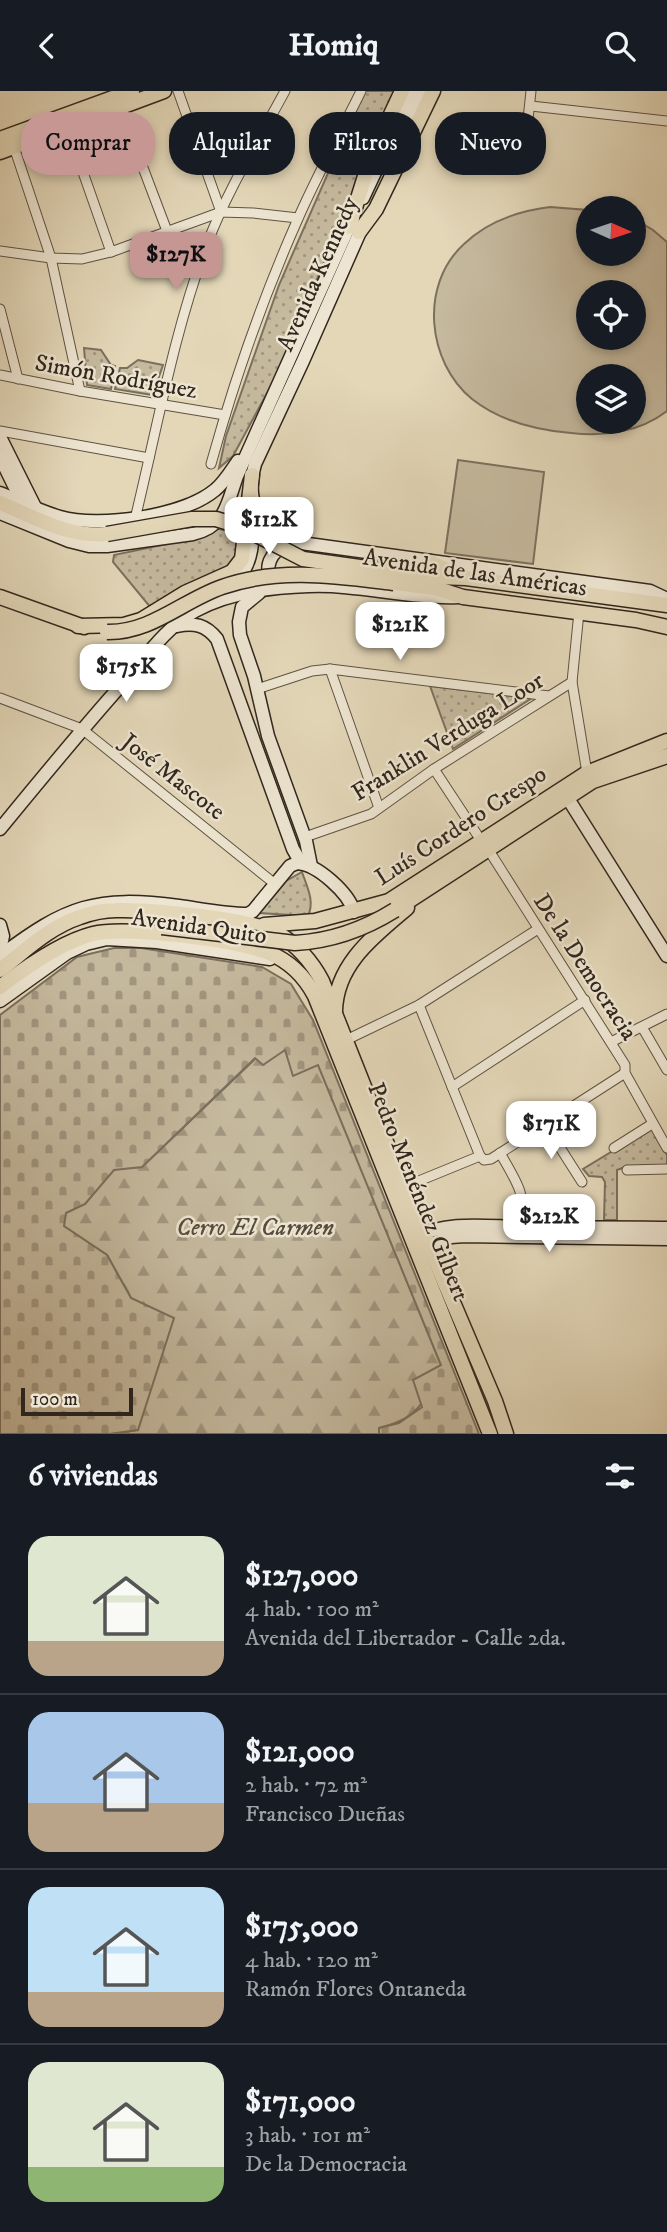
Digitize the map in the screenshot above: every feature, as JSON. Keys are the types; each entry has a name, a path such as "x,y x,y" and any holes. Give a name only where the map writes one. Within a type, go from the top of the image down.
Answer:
{"main road":[{"path":"0,139 132,91"},
{"path":"7,150 164,91"},
{"path":"354,229 371,157 402,91"},
{"name":"Avenida Kennedy","path":"406,112 414,91"},
{"name":"Avenida Kennedy","path":"413,112 424,91"},
{"path":"354,229 376,209 433,91"},
{"name":"Avenida Kennedy","path":"253,441 379,175"},
{"name":"Avenida Kennedy","path":"252,481 255,464 308,350 354,229"},
{"path":"0,437 38,508 57,526"},
{"path":"0,513 69,541 89,546 107,547 200,532 217,523 225,512 253,441"},
{"path":"2,497 69,519 135,519 167,512 215,491 253,441"},
{"path":"0,457 22,502"},
{"path":"220,601 234,587 250,563 253,541 252,481"},
{"path":"78,626 124,625 141,620 184,593 232,572 242,559 252,481"},
{"name":"Avenida de las Américas","path":"252,481 255,508 265,524 280,536 301,543 591,588 667,605"},
{"name":"Avenida de las Américas","path":"2,497 57,526 79,534 107,534 192,519 216,519 239,526 303,559 395,577 463,597 636,620 667,627"},
{"path":"290,587 278,585 271,580 268,565 273,555 282,547 301,543"},
{"path":"430,562 466,578"},
{"name":"Avenida de las Américas","path":"0,597 78,626 107,632 125,632 141,628 207,593 235,583 263,577 313,574 466,578 650,591 667,599"},
{"path":"2,827 82,730 171,629 194,612 220,601 290,587 321,586 434,598 463,597"},
{"path":"259,593 242,607 239,622 268,736 304,837 306,865"},
{"path":"171,629 179,625 198,625 209,630 216,639 293,849 306,865 345,893 354,912 351,925 353,934 373,937"},
{"name":"Luís Cordero Crespo","path":"231,921 281,925 315,921 389,901 485,845 587,772 667,741"},
{"path":"336,1020 336,1002 345,972 357,953 485,845 593,781 667,756"},
{"path":"567,797 667,956"},
{"path":"0,957 48,923 88,906 133,900 248,914 291,865 306,865"},
{"name":"Luís Cordero Crespo","path":"21,971 60,940 92,926 117,923 268,940 313,942 359,930 439,882"},
{"path":"0,970 54,929 93,913 113,910 139,911 231,921"},
{"name":"Pedro Menéndez Gilbert","path":"231,921 274,932 297,948 317,972 404,1187 419,1242 495,1401 506,1434"},
{"path":"0,925 3,936 0,950"},
{"name":"Avenida Quito","path":"0,987 59,948 104,932 126,931 240,944 269,953 297,971"},
{"name":"Avenida Quito","path":"0,1001 67,953 86,944 107,939 157,942 239,953 274,960 297,971"},
{"name":"Pedro Menéndez Gilbert","path":"297,971 315,996 419,1242 490,1434"},
{"path":"419,1242 452,1225 667,1228"},
{"path":"419,1242 465,1236 667,1239"},
{"name":"Pedro Menéndez Gilbert","path":"419,1242 444,1264 513,1434"}],"street":[{"path":"178,91 221,212"},
{"path":"135,519 161,405 195,280 221,212 285,91"},
{"path":"211,464 259,316 298,218 361,91"},
{"path":"530,112 531,91"},
{"path":"531,106 551,106 667,121"},
{"path":"120,107 167,231"},
{"path":"7,150 51,258 80,391"},
{"path":"84,175 111,252"},
{"path":"0,251 82,259 111,252 221,212 298,218"},
{"path":"0,309 18,379"},
{"name":"Simón Rodríguez","path":"0,375 225,415"},
{"path":"0,431 149,458"},
{"path":"579,612 572,682 587,772"},
{"path":"330,669 379,809"},
{"path":"257,689 312,671 330,669 549,696"},
{"name":"Franklin Verduga Loor","path":"304,837 379,809 434,769 572,682"},
{"name":"José Mascote","path":"0,698 82,730 275,884"},
{"name":"De la Democracia","path":"404,1187 480,1156 488,1160 625,1073 625,1065 611,1042 434,769"},
{"path":"344,1041 418,1005 538,929"},
{"path":"452,1087 584,1000"},
{"path":"418,1005 480,1156"},
{"path":"611,1042 667,1014"},
{"path":"642,1027 667,1070"},
{"path":"625,1073 667,1148"},
{"path":"545,1124 582,1182"},
{"path":"614,1148 652,1124"},
{"path":"500,1153 521,1188 524,1227"},
{"path":"627,1170 667,1169"}],"green space":[{"path":"364,91 394,91 385,112 355,112"},
{"path":"327,175 360,175 281,367 233,456 219,468 226,436 279,285"},
{"path":"550,207 576,209 576,266 646,266 646,226 667,242 667,411 646,423 646,364 576,364 576,433 532,427 495,414 472,399 457,383 445,365 434,323 440,280 450,261 473,236 493,223 515,214"},
{"path":"84,348 101,350 111,365 115,366 111,389 87,385"},
{"path":"138,360 163,365 155,388 160,391 159,396 115,389 120,368 127,368"},
{"path":"458,460 544,472 533,564 445,553"},
{"path":"216,528 239,534 236,563 151,608 113,562 114,555 200,537"},
{"path":"430,686 532,698 453,749"},
{"path":"302,872 310,899 308,916 259,913 286,881"},
{"path":"114,948 141,948 262,967 291,984 313,1020 479,1434 379,1434 379,1428 399,1423 422,1407 413,1380 441,1365 318,1065 293,1076 285,1050 263,1065 255,1058 142,1167 114,1170 85,1204 66,1213 64,1226 107,1255 131,1298 174,1318 138,1430 109,1434 0,1434 0,1015 77,957"},
{"name":"Cerro El Carmen","path":"286,1050 318,1064 441,1365 425,1398 413,1413 379,1428 379,1434 109,1434 138,1430 131,1298 107,1255 63,1226 66,1212 85,1204 114,1169 142,1167 256,1058"},
{"path":"651,1128 667,1155 667,1167 625,1167 617,1170 617,1220 604,1220 605,1182 602,1177 589,1176 583,1169"}]}
